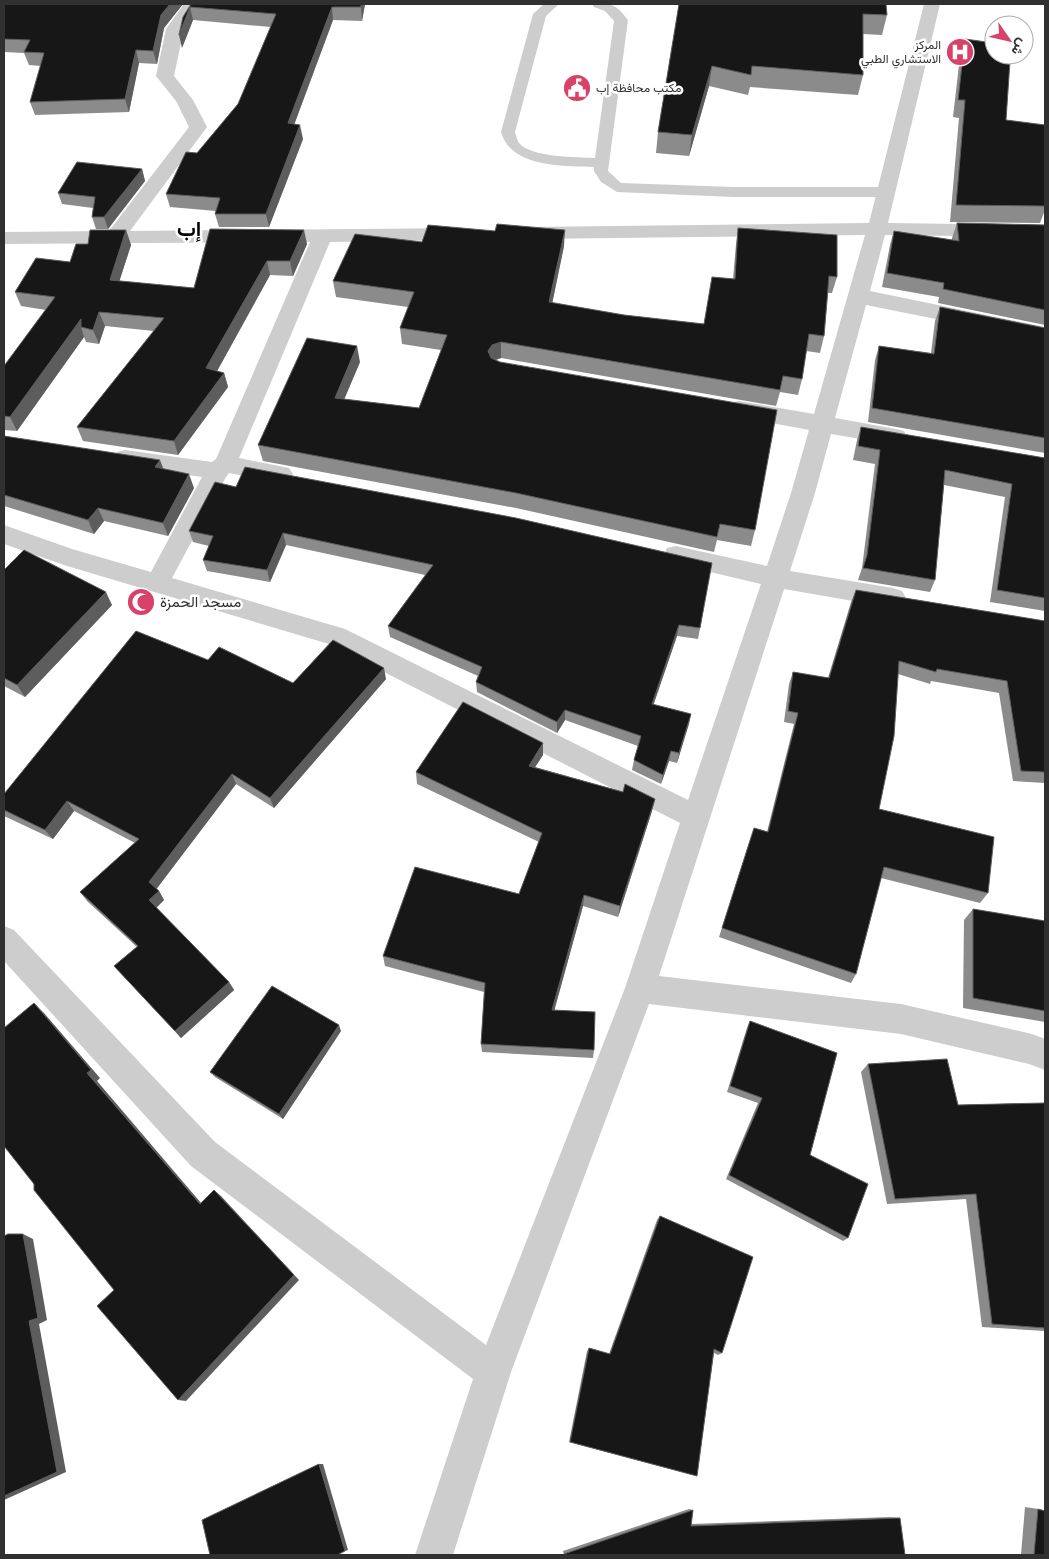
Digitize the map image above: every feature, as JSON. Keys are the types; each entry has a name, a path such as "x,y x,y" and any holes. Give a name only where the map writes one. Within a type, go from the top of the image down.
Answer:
{"street":[{"path":"115,237 198,127 184,100 166,76 175,29 192,4"},
{"path":"434,1555 493,1372 640,988 775,578 823,424 877,229 932,4"},
{"path":"511,233 877,229 1045,231"},
{"path":"4,238 481,233"},
{"path":"157,583 221,468 323,235"},
{"path":"858,296 1045,334"},
{"path":"716,405 920,441"},
{"path":"109,455 303,478"},
{"path":"4,534 67,557 336,636 697,818"},
{"path":"650,549 775,578 910,600"},
{"path":"4,940 203,1154 493,1372"},
{"path":"640,988 901,1019 1032,1049 1045,1055"}],"lane":[{"path":"552,4 540,14 508,132 513,146 526,153 563,161 602,163"},
{"path":"599,4 610,8 621,20 601,171 606,179 617,186 733,192 886,192"}],"building":[{"path":"4,4 170,4 161,15 153,51 136,50 125,99 30,102 44,53 24,52 30,40 4,39"},
{"path":"191,4 361,4 361,7 332,7 288,123 300,125 266,214 215,214 220,198 166,194 186,152 197,153 238,104 276,14 190,7 179,35 183,17"},
{"path":"679,4 886,4 887,15 863,14 863,75 752,66 751,75 712,66 692,135 658,132"},
{"path":"965,39 984,42 984,65 1009,65 1006,120 1045,125 1045,206 956,205 965,100 958,100"},
{"path":"77,162 142,169 104,217 92,217 95,197 58,193"},
{"path":"957,223 1045,225 1045,310 943,289 944,283 887,273 894,231 959,241"},
{"path":"497,224 565,230 549,302 624,315 704,324 712,277 735,279 738,228 837,235 837,277 829,276 824,336 809,334 802,379 783,376 780,390 501,342 492,345 488,351 491,358 500,362 777,410 755,530 720,524 717,537 516,493 258,445 307,338 357,346 335,398 419,408 447,335 400,328 414,292 333,281 355,234 422,242 428,225 495,231"},
{"path":"210,229 304,230 290,261 267,261 206,368 224,373 174,441 77,427 164,318 99,312 93,330 81,327 81,319 10,417 4,416 4,366 55,297 15,292 36,258 70,262 76,244 88,244 90,230 126,230 110,280 194,288"},
{"path":"940,307 1045,328 1045,438 872,408 879,346 934,354"},
{"path":"861,427 1045,458 1045,598 997,590 1012,484 945,470 935,580 863,568 867,555 880,450 858,446"},
{"path":"4,436 160,460 155,467 189,474 163,523 98,508 88,520 4,495"},
{"path":"245,467 516,518 712,563 700,628 679,625 652,704 691,714 679,753 671,751 663,775 634,760 641,736 565,710 557,722 476,682 482,667 388,626 433,565 283,533 267,570 203,560 213,536 189,531 215,482 236,487"},
{"path":"24,550 106,592 17,685 4,678 4,570"},
{"path":"856,590 1045,621 1045,772 1021,771 1007,681 937,669 936,672 899,661 894,736 879,809 994,837 988,893 884,867 856,974 722,928 754,828 768,832 798,713 788,711 793,672 829,678"},
{"path":"136,631 208,660 219,647 293,683 333,640 384,668 270,798 232,774 149,882 159,891 149,900 229,982 175,1031 114,966 138,946 80,892 139,839 67,801 45,830 4,810 4,794"},
{"path":"463,702 543,743 529,766 623,792 625,784 655,799 620,906 584,895 552,1010 595,1012 594,1050 481,1044 485,983 383,956 415,867 519,894 542,833 416,772"},
{"path":"973,909 1045,921 1045,1011 973,998"},
{"path":"272,986 339,1025 279,1114 210,1072"},
{"path":"34,1003 91,1070 87,1073 200,1204 214,1190 294,1275 178,1400 97,1306 114,1290 34,1190 34,1184 4,1146 4,1028"},
{"path":"750,1021 837,1053 810,1155 868,1184 848,1238 729,1175 762,1098 730,1086"},
{"path":"947,1059 958,1105 1045,1103 1045,1328 992,1324 976,1194 895,1199 868,1064"},
{"path":"660,1216 753,1257 722,1353 714,1349 697,1476 570,1442 589,1348 610,1354"},
{"path":"8,1234 23,1234 38,1318 29,1321 57,1472 4,1496 4,1236"},
{"path":"319,1464 345,1551 337,1555 210,1555 202,1520"},
{"path":"1038,1509 1045,1511 1045,1555 1034,1555"},
{"path":"693,1510 691,1526 900,1518 905,1555 564,1554"}],"place":[{"name":"المركز الاستشاري الطبي","path":"960,52"},
{"name":"مكتب محافظة إب","path":"577,88"},
{"name":"مسجد الحمزة","path":"141,602"}],"district":[{"name":"إب","path":"189,229"}]}
